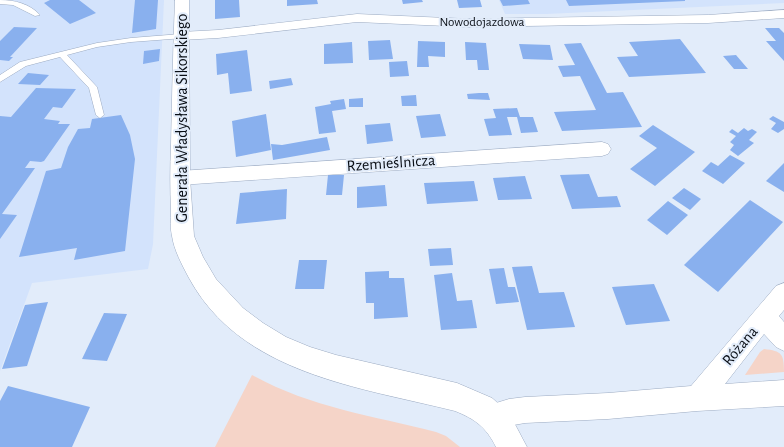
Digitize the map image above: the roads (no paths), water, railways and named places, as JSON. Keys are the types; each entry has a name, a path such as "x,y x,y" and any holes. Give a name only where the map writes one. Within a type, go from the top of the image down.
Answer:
{"street":[{"name":"Generała Władysława Sikorskiego","path":"182,0 180,178 183,236 193,262 207,288 234,317 254,332 277,346 310,360 336,368 457,397 482,408 492,416"},
{"name":"Nowodojazdowa","path":"181,36 226,33 357,18 469,23 708,19 784,14"},
{"name":"Rzemieślnicza","path":"180,178 602,149"},
{"name":"Różana","path":"697,398 784,293"},
{"path":"764,317 784,338"},
{"path":"492,416 509,412 784,393"},
{"path":"492,416 499,423 512,447"}],"lane":[{"path":"0,2 10,1 21,5 37,15"},
{"path":"0,79 23,64 63,55 97,45 132,40 181,36"},
{"path":"63,55 93,87 100,114"}]}
